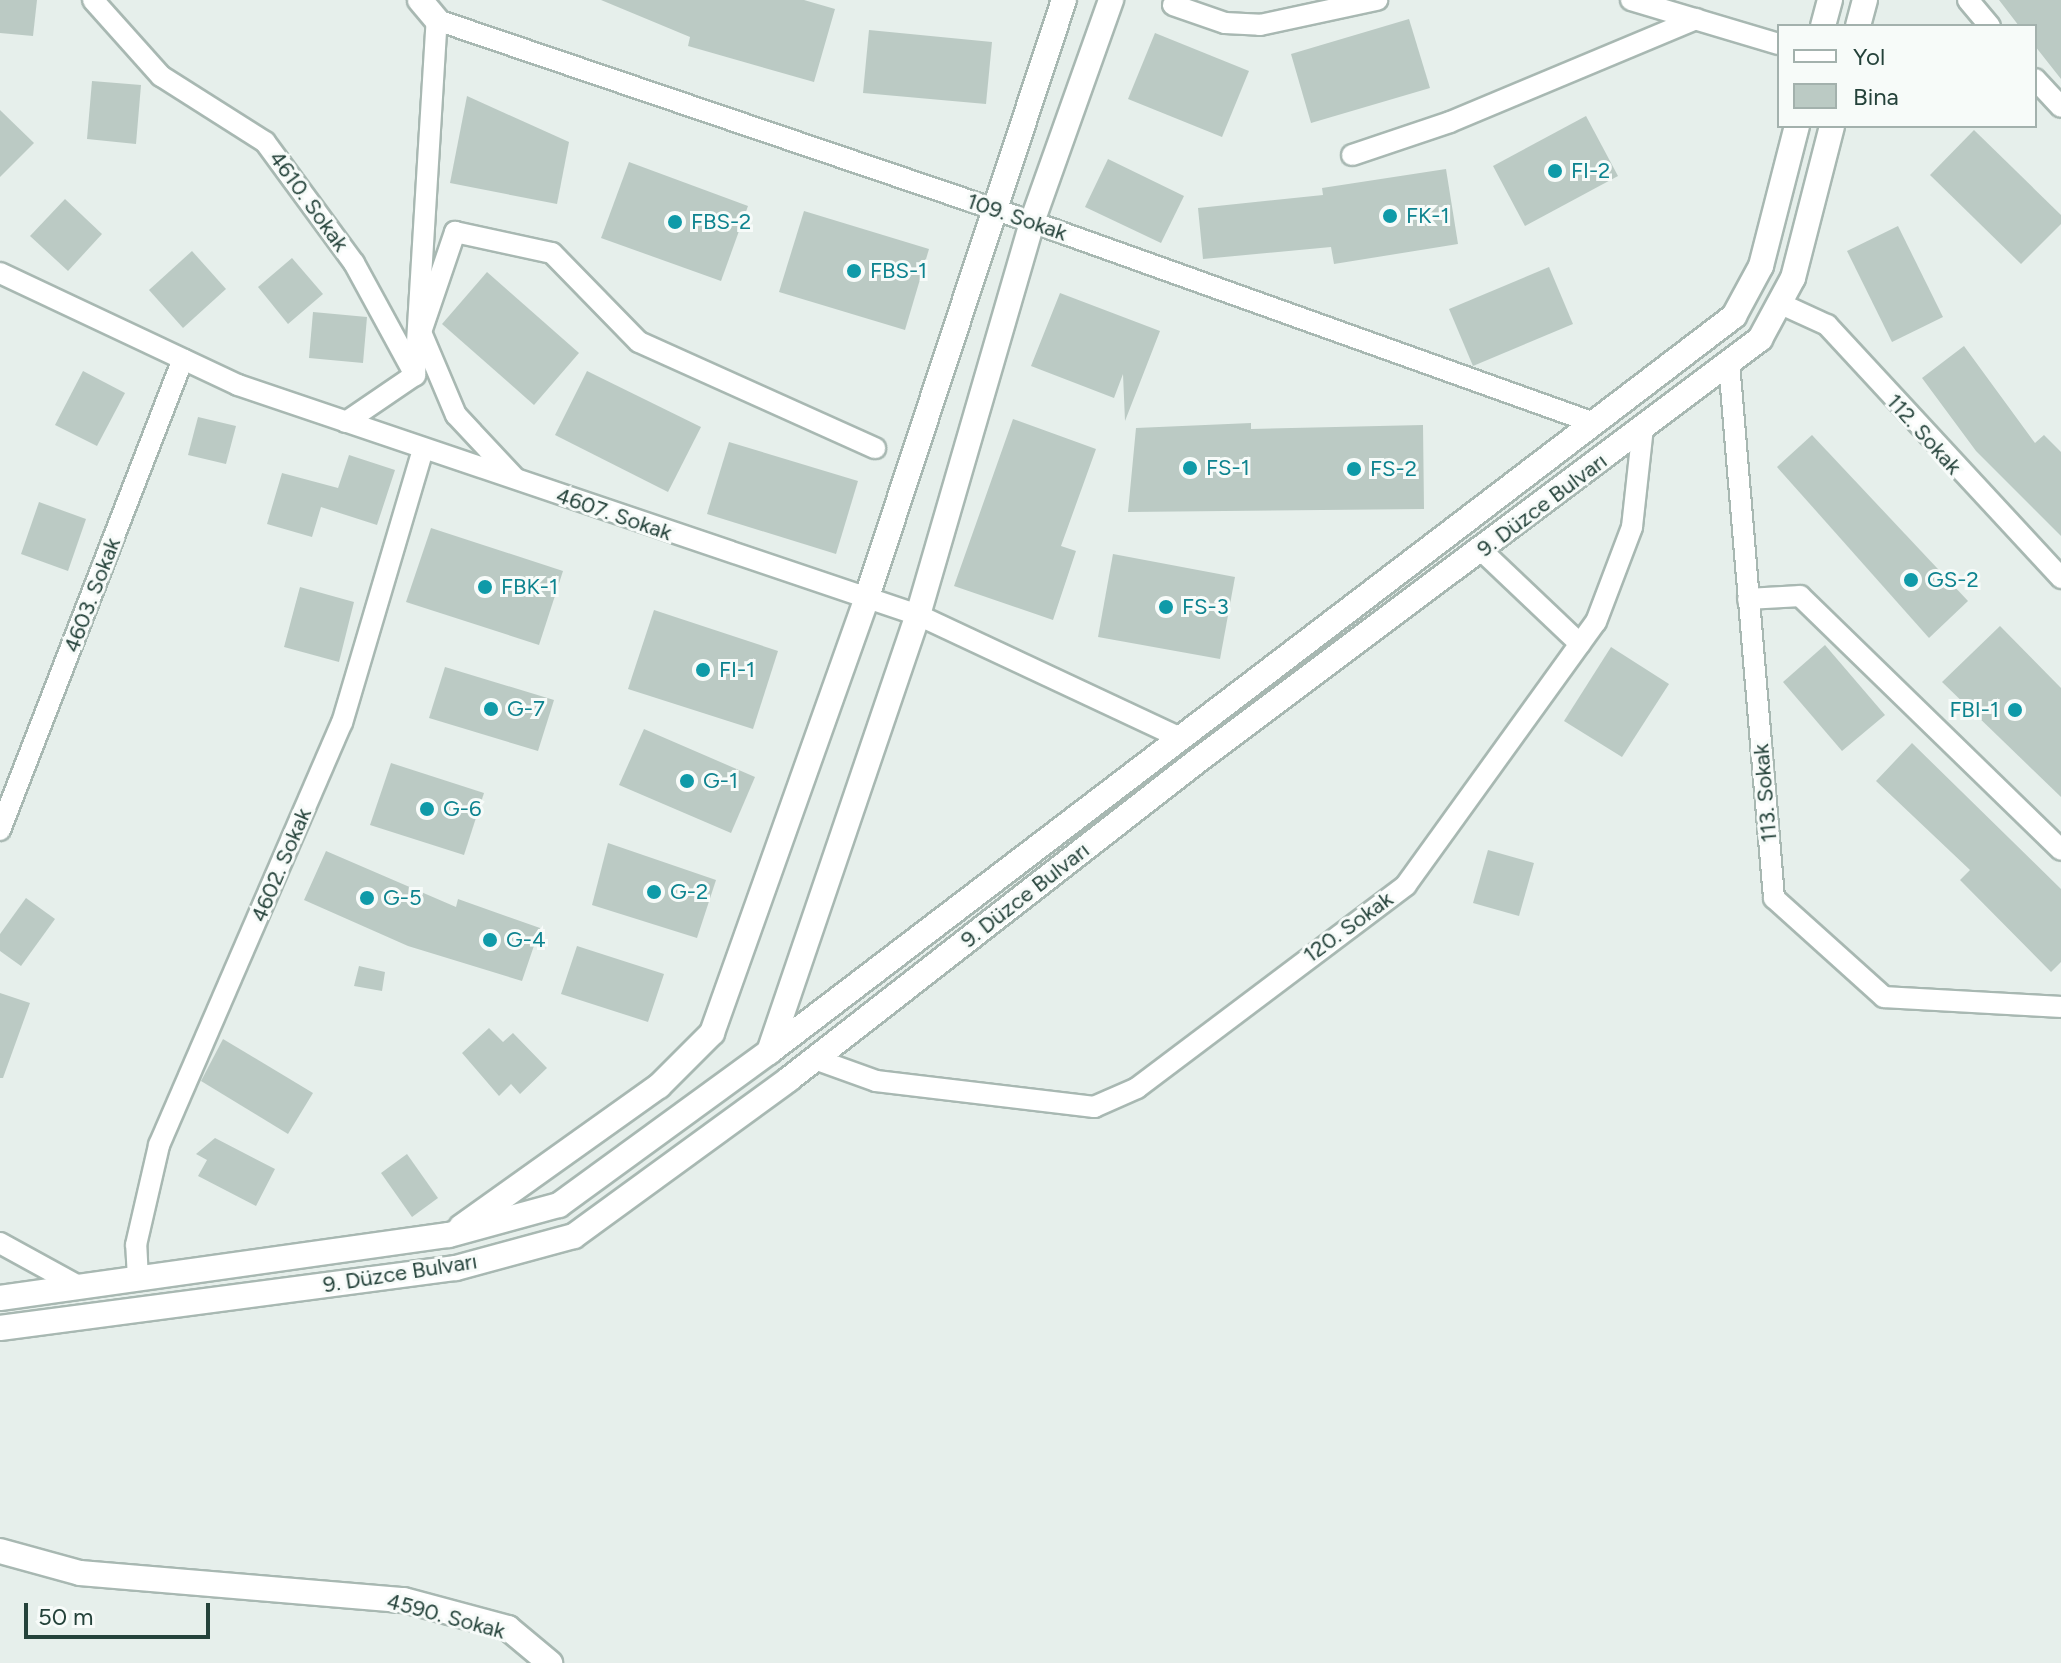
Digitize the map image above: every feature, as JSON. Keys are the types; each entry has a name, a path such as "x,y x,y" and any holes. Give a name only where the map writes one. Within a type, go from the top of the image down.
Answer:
{"main road":[{"path":"420,0 437,20"},
{"path":"449,1235 659,1086 712,1033 866,600 992,208 1064,0"},
{"path":"769,1052 918,615 1032,222 1111,0"},
{"path":"1824,24 1830,0"},
{"path":"1859,24 1865,0"},
{"name":"9. Düzce Bulvarı","path":"0,1298 449,1235 559,1205 769,1052 1178,737 1734,316 1761,266 1796,128"},
{"name":"9. Düzce Bulvarı","path":"0,1328 456,1268 574,1236 815,1059 1197,761 1482,551 1760,339 1793,278 1831,128"},
{"name":"4590. Sokak","path":"0,1551 80,1573 404,1600 508,1628 550,1663"}],"street":[{"name":"4610. Sokak","path":"93,0 161,76 265,142 354,263 415,375"},
{"path":"1173,5 1225,23 1260,25 1377,0"},
{"path":"1631,0 1777,43"},
{"path":"1352,155 1450,122 1696,19"},
{"path":"346,422 415,375 421,332 437,20"},
{"name":"109. Sokak","path":"437,20 992,208 1594,423"},
{"path":"2037,81 2061,107"},
{"path":"517,481 456,415 421,332 455,232 552,253 639,342 875,448"},
{"name":"4607. Sokak","path":"0,273 183,359 346,422 866,600 918,615 1178,737"},
{"name":"112. Sokak","path":"1779,303 1827,325 2061,578"},
{"name":"4603. Sokak","path":"0,830 183,359"},
{"name":"113. Sokak","path":"1729,363 1774,898 1884,997 2061,1007"},
{"name":"120. Sokak","path":"815,1059 876,1081 1032,1104 1094,1107 1137,1088 1406,885 1596,622 1632,527 1643,428"},
{"name":"4602. Sokak","path":"138,1279 136,1245 159,1145 342,723 423,449"},
{"path":"1482,551 1580,644"},
{"path":"1748,599 1800,596 2061,850"},
{"path":"0,1243 80,1287"}],"building":[{"path":"0,0 37,0 33,36 0,33"},
{"path":"601,0 804,0 835,9 814,82 688,46 690,37"},
{"path":"1999,0 2061,0 2061,79 2037,49 2037,24 2017,24"},
{"path":"1409,19 1430,88 1311,123 1291,54"},
{"path":"869,30 992,42 986,104 863,93"},
{"path":"1155,33 1249,71 1222,137 1128,99"},
{"path":"92,81 141,85 136,144 87,139"},
{"path":"467,96 569,142 557,204 450,183"},
{"path":"0,110 34,143 0,177"},
{"name":"FI-2","path":"1586,116 1618,176 1525,226 1493,166"},
{"path":"1974,130 2061,215 2061,224 2021,264 1930,175"},
{"path":"1108,159 1184,196 1161,243 1085,207"},
{"name":"FBS-2","path":"629,162 748,206 721,281 601,238"},
{"path":"1446,169 1458,244 1334,264 1331,247 1203,259 1198,208 1323,195 1322,188"},
{"path":"65,199 102,234 68,271 30,236"},
{"name":"FBS-1","path":"804,211 929,249 905,330 779,292"},
{"path":"1898,226 1943,317 1892,342 1847,251"},
{"path":"192,251 226,289 183,328 149,290"},
{"path":"292,258 323,294 288,324 258,287"},
{"path":"1549,267 1573,324 1473,366 1449,309"},
{"path":"487,272 579,353 534,405 442,324"},
{"path":"1060,293 1160,331 1125,421 1123,374 1114,398 1031,366"},
{"path":"313,312 367,317 363,363 309,358"},
{"path":"1964,346 2035,443 2044,435 2061,452 2061,536 1976,451 1922,378"},
{"path":"83,371 125,393 97,446 55,425"},
{"path":"587,371 701,427 668,492 555,435"},
{"path":"198,417 236,426 226,464 188,455"},
{"path":"1013,419 1096,449 1061,546 1076,551 1053,620 954,586"},
{"path":"1251,423 1251,429 1423,425 1424,509 1128,512 1136,428"},
{"path":"1812,435 1968,601 1929,638 1777,467"},
{"path":"729,442 858,481 836,554 707,514"},
{"path":"349,455 395,470 377,525 321,507 312,537 267,524 282,473 338,488"},
{"path":"39,502 86,519 68,571 21,554"},
{"name":"FBK-1","path":"431,528 563,571 539,645 406,602"},
{"name":"FS-3","path":"1113,554 1235,577 1220,659 1098,637"},
{"path":"300,587 354,602 339,662 284,647"},
{"name":"FI-1","path":"654,610 778,651 753,729 628,689"},
{"name":"FBI-1","path":"2000,626 2061,688 2061,797 1942,682"},
{"path":"1825,645 1885,715 1842,751 1783,682"},
{"path":"1611,647 1669,684 1622,757 1564,721"},
{"name":"G-7","path":"445,667 554,700 538,751 429,718"},
{"name":"G-1","path":"644,729 755,777 731,833 619,785"},
{"path":"1912,743 2061,889 2061,962 2051,972 1960,880 1970,870 1876,781"},
{"name":"G-6","path":"391,763 484,793 464,855 370,825"},
{"name":"G-2","path":"608,843 716,880 697,938 592,905"},
{"path":"1488,850 1534,863 1519,916 1473,903"},
{"path":"326,851 456,907 458,899 540,928 522,981 408,946 304,900"},
{"path":"26,898 55,919 21,966 0,951 0,934"},
{"path":"577,946 664,974 648,1022 561,994"},
{"path":"359,966 385,972 382,991 354,986"},
{"path":"0,993 30,1003 3,1078 0,1078"},
{"path":"489,1028 503,1042 513,1033 547,1068 520,1094 511,1084 499,1096 462,1053"},
{"path":"223,1039 313,1093 288,1134 201,1081"},
{"path":"215,1138 275,1169 256,1206 198,1176 207,1160 196,1154"},
{"path":"407,1154 438,1198 412,1217 381,1173"}],"place":[{"name":"FI-2","path":"1555,171"},
{"name":"FK-1","path":"1390,216"},
{"name":"FBS-2","path":"675,222"},
{"name":"FBS-1","path":"854,271"},
{"name":"FS-1","path":"1190,468"},
{"name":"FS-2","path":"1354,469"},
{"name":"GS-2","path":"1911,580"},
{"name":"FBK-1","path":"485,587"},
{"name":"FS-3","path":"1166,607"},
{"name":"FI-1","path":"703,670"},
{"name":"G-7","path":"491,709"},
{"name":"FBI-1","path":"2015,710"},
{"name":"G-1","path":"687,781"},
{"name":"G-6","path":"427,809"},
{"name":"G-2","path":"654,892"},
{"name":"G-5","path":"367,898"},
{"name":"G-4","path":"490,940"}]}
